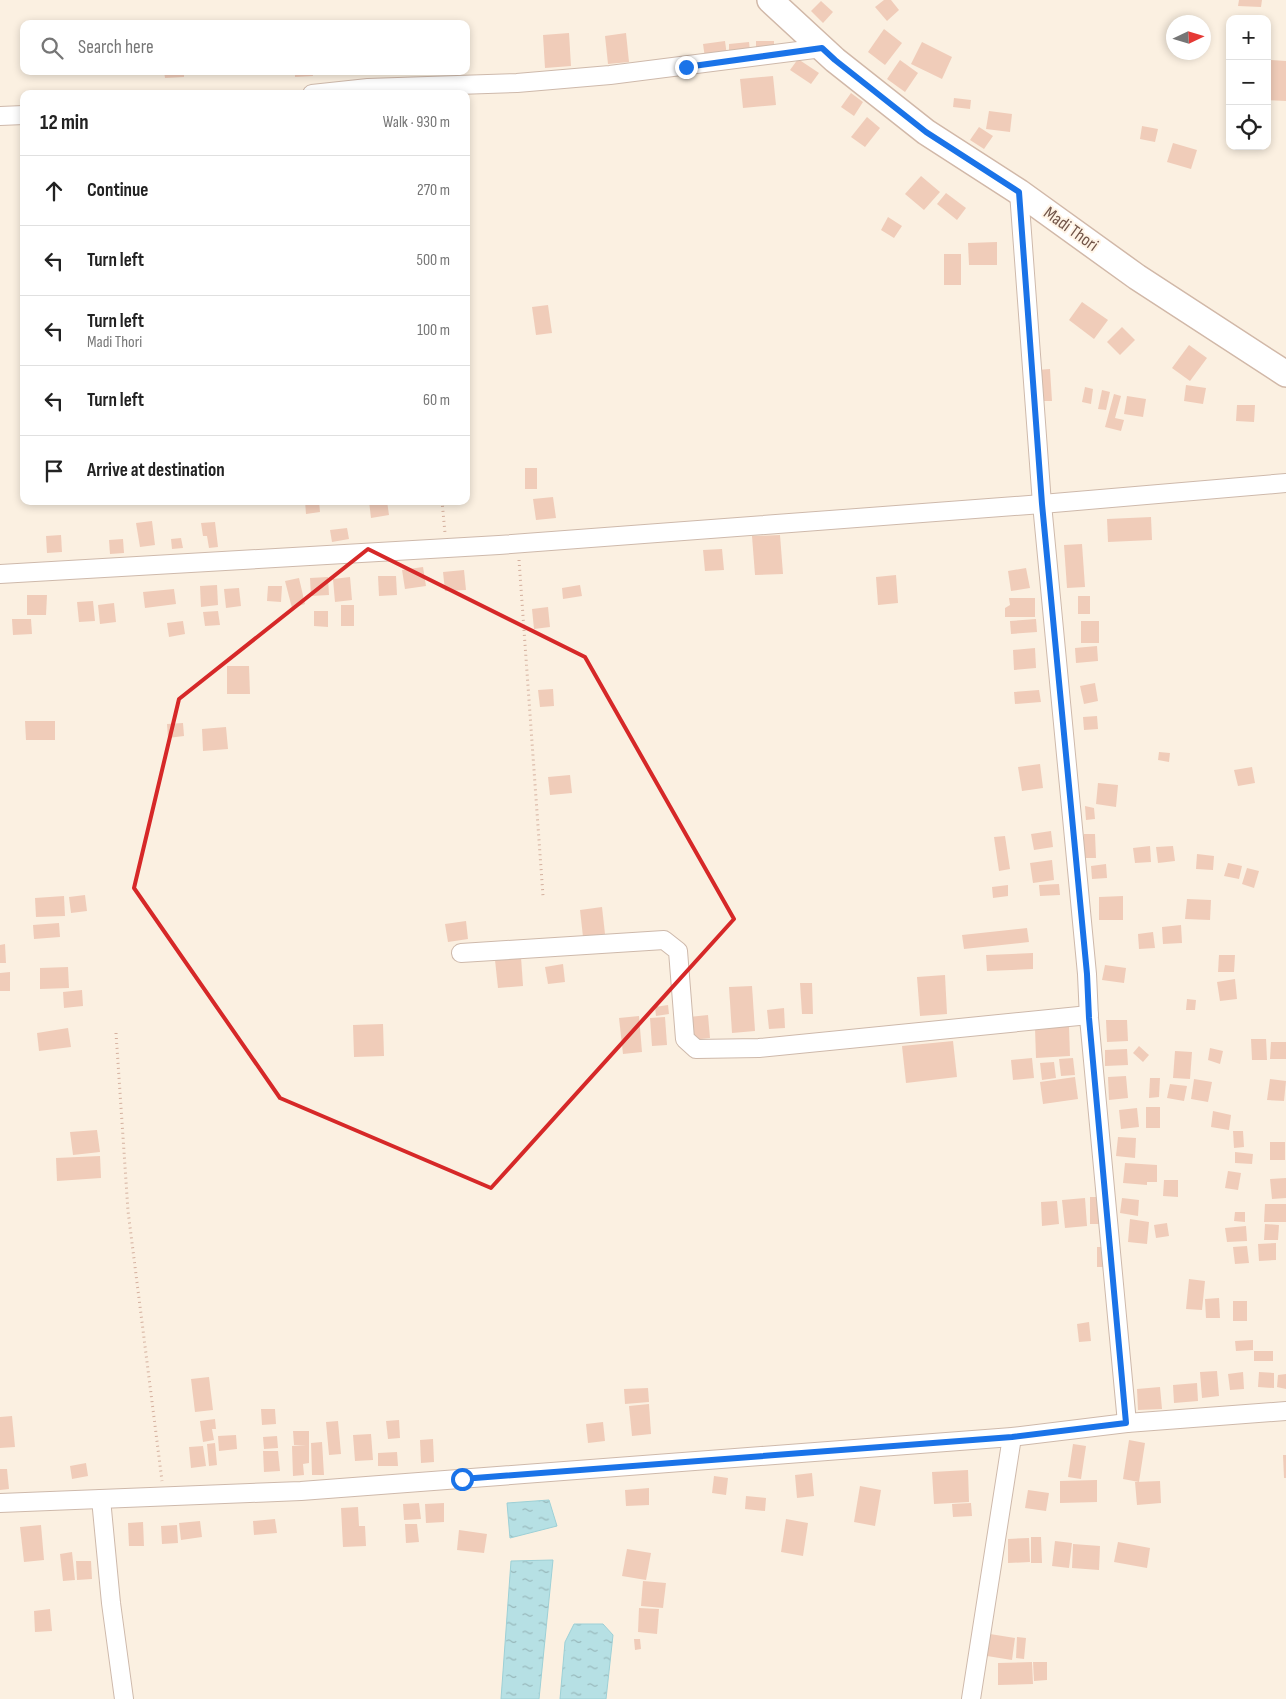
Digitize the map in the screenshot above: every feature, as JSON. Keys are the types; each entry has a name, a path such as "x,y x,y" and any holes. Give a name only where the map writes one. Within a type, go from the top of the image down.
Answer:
{"main road":[{"name":"Madi Thori","path":"770,0 835,60 926,132 1019,192 1137,277 1286,374"}],"street":[{"path":"349,90 517,82 610,75 822,48"},
{"path":"0,116 20,115"},
{"path":"1019,192 1042,504 1087,974 1089,1015 1126,1423"},
{"path":"0,574 518,544 1042,504 1286,483"},
{"path":"460,953 664,940 678,951 685,1039 696,1048 759,1048 1089,1015"},
{"path":"0,1503 301,1491 1012,1437 1126,1423 1286,1411"},
{"path":"971,1699 1012,1437"},
{"path":"100,1499 124,1699"}],"path":[{"path":"442,505 446,548"},
{"path":"518,544 543,896"},
{"path":"116,1033 128,1211 164,1497"}],"highlighted area":[{"path":"368,549 585,657 734,919 491,1188 280,1098 134,888 179,699"}],"water":[{"path":"549,1500 557,1526 510,1538 507,1503"},
{"path":"553,1560 539,1699 501,1699 511,1561"},
{"path":"574,1624 603,1624 613,1635 606,1699 560,1699 565,1642"}],"building":[{"path":"884,0 891,0 899,10 887,21 875,7"},
{"path":"1239,0 1262,0 1261,7 1238,6"},
{"path":"821,1 833,12 823,23 811,11"},
{"path":"884,29 902,43 885,65 868,52"},
{"path":"569,33 571,66 545,68 543,35"},
{"path":"626,33 629,62 608,64 605,36"},
{"path":"725,41 727,56 705,58 703,44"},
{"path":"756,41 774,41 774,52 756,52"},
{"path":"749,42 750,51 729,53 729,44"},
{"path":"922,42 952,57 942,79 911,64"},
{"path":"798,59 819,73 811,84 790,70"},
{"path":"900,60 918,73 905,92 887,79"},
{"path":"1271,60 1286,61 1286,101 1271,100"},
{"path":"165,75 184,75 184,77 165,78"},
{"path":"295,75 313,76 295,77"},
{"path":"773,76 776,105 743,108 740,79"},
{"path":"851,93 863,102 854,116 841,107"},
{"path":"954,98 971,100 970,109 953,107"},
{"path":"989,111 1012,114 1010,132 986,129"},
{"path":"867,117 880,128 865,147 851,137"},
{"path":"1142,126 1158,129 1155,142 1140,139"},
{"path":"979,127 993,136 984,149 970,140"},
{"path":"1173,143 1197,150 1191,169 1167,162"},
{"path":"921,176 940,192 924,210 905,194"},
{"path":"946,193 966,208 957,220 937,204"},
{"path":"888,217 902,226 894,238 881,230"},
{"path":"997,242 997,265 969,265 968,243"},
{"path":"944,254 961,254 961,285 944,285"},
{"path":"1082,302 1108,320 1094,339 1069,320"},
{"path":"548,305 552,333 536,335 532,307"},
{"path":"1122,327 1135,340 1120,355 1107,342"},
{"path":"1189,345 1207,358 1190,381 1172,368"},
{"path":"1050,369 1052,401 1038,401 1037,370"},
{"path":"1186,385 1206,388 1203,404 1184,401"},
{"path":"1085,387 1093,389 1091,404 1082,402"},
{"path":"1102,390 1110,392 1106,410 1098,409"},
{"path":"1114,394 1121,396 1115,418 1124,420 1121,431 1105,427"},
{"path":"1127,396 1146,399 1143,417 1124,414"},
{"path":"1237,405 1255,405 1254,422 1236,421"},
{"path":"525,468 537,468 537,489 525,489"},
{"path":"553,497 556,518 536,520 533,499"},
{"path":"305,505 319,505 320,512 306,514"},
{"path":"369,505 388,505 389,515 371,518"},
{"path":"1151,517 1152,540 1108,542 1107,519"},
{"path":"152,521 155,545 140,547 136,523"},
{"path":"215,522 218,547 209,548 207,536 203,536 201,523"},
{"path":"347,528 349,539 332,542 330,530"},
{"path":"61,535 62,552 47,553 46,536"},
{"path":"780,535 783,574 755,575 752,536"},
{"path":"181,538 183,548 172,549 171,539"},
{"path":"123,539 124,553 110,554 109,540"},
{"path":"1082,544 1085,587 1067,588 1064,545"},
{"path":"722,549 724,570 705,571 703,550"},
{"path":"423,567 426,586 405,589 402,570"},
{"path":"1026,568 1030,588 1011,591 1008,571"},
{"path":"464,570 466,590 445,591 443,572"},
{"path":"896,575 898,603 878,605 876,577"},
{"path":"378,576 396,576 397,595 379,596"},
{"path":"328,577 329,595 311,596 310,578"},
{"path":"350,577 352,600 335,602 333,579"},
{"path":"299,578 305,604 292,608 285,581"},
{"path":"217,585 218,605 201,607 200,586"},
{"path":"580,585 582,596 563,599 562,588"},
{"path":"268,586 282,586 281,602 267,601"},
{"path":"239,588 241,606 226,608 224,589"},
{"path":"174,589 176,604 145,608 143,592"},
{"path":"27,595 47,595 46,615 27,615"},
{"path":"1078,596 1090,596 1090,614 1078,614"},
{"path":"1009,598 1035,598 1035,617 1005,617 1005,608 1010,605"},
{"path":"93,601 95,621 79,622 77,602"},
{"path":"114,603 116,622 100,624 98,605"},
{"path":"341,605 354,605 354,626 341,626"},
{"path":"548,607 550,627 534,629 532,609"},
{"path":"218,611 220,625 205,626 203,612"},
{"path":"314,611 328,611 328,627 314,626"},
{"path":"12,619 31,619 32,634 13,635"},
{"path":"1036,619 1037,632 1011,634 1010,621"},
{"path":"183,621 185,634 169,637 167,623"},
{"path":"1081,621 1099,621 1099,643 1081,643"},
{"path":"1097,646 1098,661 1076,663 1075,648"},
{"path":"1035,648 1036,668 1014,670 1013,650"},
{"path":"227,666 249,666 250,694 227,694"},
{"path":"1095,683 1098,701 1084,704 1080,686"},
{"path":"553,689 554,706 540,707 538,690"},
{"path":"1039,690 1041,702 1015,704 1014,692"},
{"path":"1097,716 1098,729 1084,730 1083,717"},
{"path":"25,721 55,721 55,740 26,740"},
{"path":"183,723 184,736 168,738 167,724"},
{"path":"226,727 228,749 203,751 202,729"},
{"path":"1159,752 1170,753 1169,762 1158,760"},
{"path":"1040,764 1043,788 1022,791 1018,767"},
{"path":"1252,767 1255,783 1238,786 1234,770"},
{"path":"570,775 572,793 550,795 548,777"},
{"path":"1098,783 1118,785 1116,807 1096,804"},
{"path":"1085,806 1094,808 1095,819 1086,820"},
{"path":"1051,831 1053,847 1034,850 1031,834"},
{"path":"1084,834 1095,834 1096,858 1084,858"},
{"path":"1005,836 1010,869 999,871 994,837"},
{"path":"1150,846 1151,862 1135,863 1133,848"},
{"path":"1173,846 1175,861 1158,863 1156,847"},
{"path":"1197,854 1214,856 1213,870 1196,869"},
{"path":"1052,860 1054,880 1033,883 1030,863"},
{"path":"1228,863 1242,866 1239,879 1224,876"},
{"path":"1106,864 1107,878 1092,879 1091,866"},
{"path":"1247,868 1259,871 1254,888 1242,884"},
{"path":"1059,884 1060,895 1040,896 1039,885"},
{"path":"1008,885 1008,896 993,898 992,887"},
{"path":"85,895 87,911 71,913 69,897"},
{"path":"64,896 65,916 36,917 35,898"},
{"path":"1123,896 1123,920 1099,920 1099,897"},
{"path":"1187,899 1211,900 1210,920 1185,919"},
{"path":"602,907 605,934 583,937 580,910"},
{"path":"466,921 468,939 448,942 445,924"},
{"path":"59,923 60,937 34,939 33,925"},
{"path":"1181,925 1182,943 1163,944 1162,927"},
{"path":"1027,928 1029,942 964,949 962,935"},
{"path":"1153,932 1155,948 1139,949 1138,934"},
{"path":"5,944 6,963 0,963 0,945"},
{"path":"1033,953 1033,969 987,971 986,955"},
{"path":"1219,955 1235,955 1234,972 1218,972"},
{"path":"521,957 523,986 498,988 495,960"},
{"path":"563,964 565,982 548,984 545,967"},
{"path":"1105,965 1126,968 1124,983 1102,980"},
{"path":"68,967 69,988 40,989 40,968"},
{"path":"10,972 10,991 0,991 0,973"},
{"path":"945,975 947,1014 920,1016 917,977"},
{"path":"1235,979 1237,999 1220,1001 1217,982"},
{"path":"800,983 812,983 813,1014 802,1014"},
{"path":"752,986 755,1031 732,1033 729,987"},
{"path":"82,990 83,1006 64,1008 63,992"},
{"path":"1187,999 1196,1000 1195,1010 1186,1010"},
{"path":"668,1005 669,1014 656,1016 655,1007"},
{"path":"784,1008 785,1028 769,1029 767,1010"},
{"path":"708,1015 710,1038 691,1040 689,1017"},
{"path":"639,1016 642,1052 623,1054 619,1018"},
{"path":"665,1017 667,1045 652,1046 650,1018"},
{"path":"1106,1020 1127,1020 1128,1041 1107,1042"},
{"path":"383,1024 384,1056 354,1057 353,1025"},
{"path":"1069,1026 1070,1056 1036,1058 1035,1028"},
{"path":"68,1028 71,1047 39,1051 37,1033"},
{"path":"1251,1039 1266,1039 1267,1060 1252,1060"},
{"path":"953,1041 957,1077 906,1083 902,1046"},
{"path":"1271,1042 1286,1042 1286,1059 1270,1059"},
{"path":"1139,1046 1149,1055 1143,1062 1133,1053"},
{"path":"1210,1048 1223,1051 1220,1064 1208,1060"},
{"path":"1127,1049 1128,1065 1105,1066 1105,1050"},
{"path":"1175,1051 1192,1052 1190,1079 1173,1078"},
{"path":"1032,1058 1034,1078 1013,1080 1011,1060"},
{"path":"1073,1058 1075,1075 1061,1076 1059,1059"},
{"path":"1054,1062 1056,1078 1042,1080 1040,1063"},
{"path":"1126,1076 1128,1098 1109,1100 1108,1077"},
{"path":"1075,1077 1078,1099 1043,1104 1040,1082"},
{"path":"1150,1078 1160,1078 1159,1097 1149,1098"},
{"path":"1194,1079 1212,1082 1208,1102 1191,1099"},
{"path":"1270,1079 1286,1081 1284,1101 1267,1100"},
{"path":"1170,1084 1187,1086 1184,1101 1167,1098"},
{"path":"1146,1107 1160,1107 1160,1128 1146,1128"},
{"path":"1137,1108 1139,1127 1121,1129 1119,1110"},
{"path":"1213,1111 1231,1115 1229,1130 1211,1127"},
{"path":"97,1130 100,1152 73,1155 70,1132"},
{"path":"1233,1131 1243,1131 1244,1147 1234,1148"},
{"path":"1118,1137 1136,1138 1135,1158 1116,1156"},
{"path":"1270,1142 1285,1142 1285,1160 1270,1160"},
{"path":"1235,1152 1253,1154 1252,1164 1235,1163"},
{"path":"100,1156 101,1178 57,1181 56,1158"},
{"path":"1125,1163 1157,1165 1157,1182 1147,1182 1147,1185 1123,1183"},
{"path":"1228,1171 1241,1173 1238,1190 1225,1188"},
{"path":"1286,1178 1286,1198 1272,1199 1270,1179"},
{"path":"1164,1180 1178,1180 1178,1197 1163,1196"},
{"path":"1090,1197 1104,1197 1104,1224 1090,1224"},
{"path":"1085,1198 1087,1226 1065,1228 1062,1200"},
{"path":"1122,1198 1139,1200 1138,1216 1120,1213"},
{"path":"1057,1201 1059,1224 1042,1226 1041,1202"},
{"path":"1265,1204 1286,1204 1286,1222 1264,1222"},
{"path":"1235,1212 1245,1212 1245,1222 1234,1221"},
{"path":"1130,1219 1149,1222 1147,1244 1128,1242"},
{"path":"1167,1223 1169,1236 1156,1238 1154,1225"},
{"path":"1265,1224 1279,1225 1278,1240 1264,1240"},
{"path":"1246,1226 1247,1241 1227,1242 1225,1228"},
{"path":"1276,1243 1276,1260 1259,1261 1258,1244"},
{"path":"1247,1246 1249,1263 1235,1264 1233,1247"},
{"path":"1097,1247 1107,1247 1107,1267 1097,1267"},
{"path":"1189,1279 1205,1281 1202,1310 1186,1309"},
{"path":"1219,1298 1220,1318 1206,1318 1205,1299"},
{"path":"1233,1301 1247,1301 1247,1321 1233,1321"},
{"path":"1089,1322 1091,1341 1079,1342 1077,1324"},
{"path":"1253,1340 1253,1350 1236,1351 1235,1341"},
{"path":"1254,1351 1273,1351 1273,1361 1254,1361"},
{"path":"1217,1371 1219,1396 1202,1398 1200,1372"},
{"path":"1243,1372 1244,1389 1230,1390 1228,1374"},
{"path":"1259,1372 1274,1373 1274,1388 1258,1387"},
{"path":"1286,1374 1286,1389 1277,1387 1278,1375"},
{"path":"209,1377 213,1410 195,1412 191,1379"},
{"path":"1197,1383 1198,1401 1174,1403 1173,1385"},
{"path":"1160,1387 1162,1409 1138,1410 1137,1389"},
{"path":"648,1388 649,1402 625,1404 624,1389"},
{"path":"649,1404 651,1434 632,1436 629,1406"},
{"path":"261,1409 275,1409 276,1424 262,1425"},
{"path":"12,1416 15,1447 0,1448 0,1417"},
{"path":"215,1419 216,1429 212,1429 214,1440 203,1442 200,1421"},
{"path":"399,1420 400,1438 388,1439 386,1421"},
{"path":"338,1421 341,1454 329,1455 326,1422"},
{"path":"603,1422 605,1441 588,1443 586,1424"},
{"path":"293,1431 309,1431 309,1463 303,1464 304,1475 293,1476 292,1446 306,1445 294,1445"},
{"path":"371,1434 373,1460 355,1461 353,1435"},
{"path":"236,1435 237,1449 219,1451 218,1436"},
{"path":"277,1436 278,1448 264,1449 263,1437"},
{"path":"433,1439 434,1462 421,1463 420,1440"},
{"path":"1129,1440 1145,1443 1139,1482 1123,1479"},
{"path":"322,1442 324,1475 312,1475 311,1443"},
{"path":"215,1443 217,1465 209,1466 207,1444"},
{"path":"1073,1444 1086,1446 1081,1479 1068,1477"},
{"path":"203,1446 206,1466 191,1468 189,1447"},
{"path":"263,1451 278,1451 280,1471 264,1472"},
{"path":"397,1452 398,1466 378,1466 378,1453"},
{"path":"1283,1455 1286,1455 1286,1478 1284,1478"},
{"path":"86,1463 88,1476 72,1479 70,1466"},
{"path":"0,1469 7,1469 9,1489 0,1490"},
{"path":"968,1470 969,1502 934,1504 932,1472"},
{"path":"812,1473 814,1496 797,1498 795,1475"},
{"path":"714,1476 728,1478 726,1495 712,1493"},
{"path":"1097,1480 1097,1502 1060,1503 1060,1481"},
{"path":"1160,1481 1161,1503 1137,1505 1135,1482"},
{"path":"860,1486 881,1490 875,1526 854,1522"},
{"path":"649,1488 649,1505 626,1506 625,1490"},
{"path":"1028,1490 1049,1493 1046,1511 1025,1508"},
{"path":"746,1496 766,1498 765,1511 745,1509"},
{"path":"419,1503 421,1519 404,1520 403,1504"},
{"path":"444,1503 444,1522 426,1523 425,1504"},
{"path":"971,1503 972,1516 953,1517 952,1504"},
{"path":"358,1507 359,1526 365,1526 366,1546 343,1547 341,1508"},
{"path":"275,1519 277,1533 254,1535 253,1521"},
{"path":"786,1519 808,1523 803,1556 781,1552"},
{"path":"200,1521 202,1537 181,1540 179,1523"},
{"path":"143,1522 144,1546 129,1546 128,1523"},
{"path":"405,1524 417,1524 419,1542 406,1543"},
{"path":"41,1525 44,1560 24,1562 20,1527"},
{"path":"177,1525 178,1543 162,1544 161,1526"},
{"path":"459,1530 487,1534 484,1553 457,1550"},
{"path":"1031,1537 1041,1537 1042,1563 1031,1563"},
{"path":"1029,1538 1030,1562 1008,1563 1008,1539"},
{"path":"1055,1541 1072,1543 1069,1568 1052,1566"},
{"path":"1118,1542 1150,1548 1147,1568 1114,1562"},
{"path":"1073,1544 1100,1546 1099,1570 1072,1568"},
{"path":"627,1549 651,1553 646,1580 622,1576"},
{"path":"72,1552 75,1580 63,1581 60,1554"},
{"path":"76,1561 91,1561 92,1579 77,1580"},
{"path":"643,1581 666,1583 663,1608 641,1606"},
{"path":"639,1608 659,1609 657,1634 638,1632"},
{"path":"50,1609 52,1631 35,1632 34,1611"},
{"path":"990,1634 1015,1638 1012,1660 987,1656"},
{"path":"1017,1637 1026,1638 1024,1659 1016,1658"},
{"path":"634,1639 640,1639 641,1649 635,1650"},
{"path":"1032,1662 1033,1684 998,1685 998,1663"},
{"path":"1033,1662 1047,1662 1047,1680 1034,1681"}],"route":[{"path":"462,1479 1012,1437 1126,1423 1089,1018 1087,974 1042,504 1019,192 926,132 822,48 686,67"}]}
